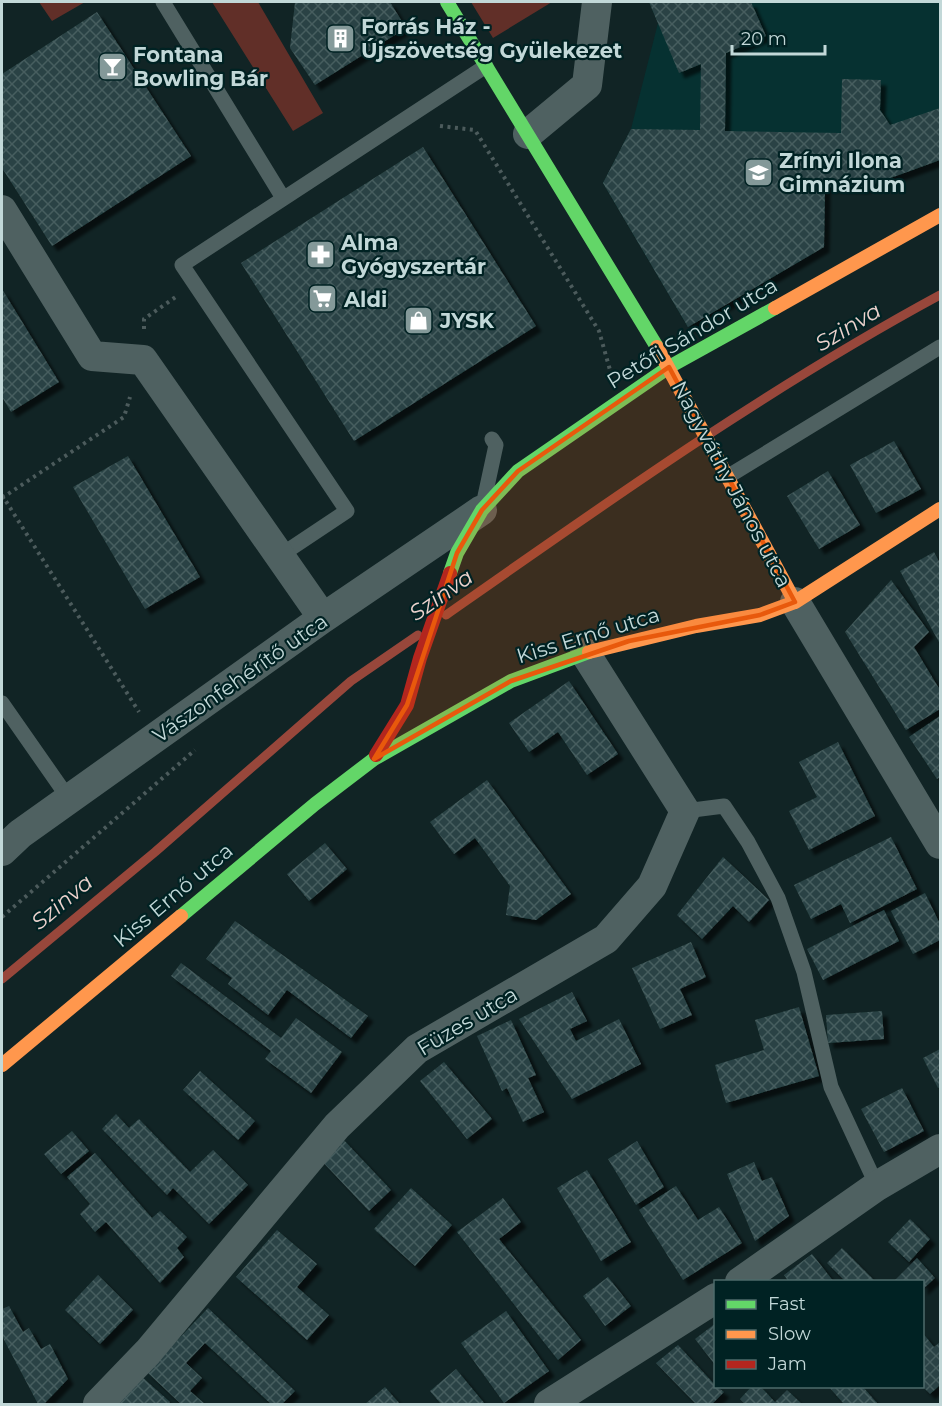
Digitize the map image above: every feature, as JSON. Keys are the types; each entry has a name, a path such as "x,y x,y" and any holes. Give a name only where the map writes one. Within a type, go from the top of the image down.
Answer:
{"street":[{"name":"Nagyváthy János utca","path":"447,2 669,367 684,400 795,602 940,844"},
{"path":"528,134 587,84 596,10"},
{"path":"2,210 92,356 143,360 323,618"},
{"name":"Petőfi Sándor utca","path":"456,553 482,510 518,471 669,367 940,215"},
{"name":"Kiss Ernő utca","path":"2,1065 306,811 374,759 511,681 585,653 696,626 760,615 795,602 940,509"},
{"name":"Vászonfehérítő utca","path":"2,851 20,834 323,618 482,510"},
{"name":"Kiss Ernő utca","path":"374,759 408,705 420,658 456,553"},
{"path":"585,653 685,811"},
{"name":"Füzes utca","path":"98,1404 148,1352 337,1126 417,1049 606,939 652,885 685,811"},
{"path":"741,1280 878,1186 940,1149"},
{"path":"549,1404 714,1299"}],"lane":[{"path":"164,2 283,198"},
{"path":"281,555 347,511 182,265 486,66"},
{"path":"727,477 940,347"},
{"path":"482,510 496,445 492,439"},
{"path":"2,704 69,799"},
{"path":"685,811 724,806 748,842 778,898 804,972 831,1087 878,1186"}],"path":[{"path":"431,132 441,125 476,130 599,331 611,371"},
{"path":"139,712 2,496 124,417 143,360 144,319 194,284"},
{"path":"2,917 197,748"}],"highlighted area":[{"path":"669,367 795,602 760,615 629,641 511,681 374,759 407,705 457,553 482,510 518,471"}],"shaded area":[{"path":"39,2 85,2 52,21"},
{"path":"212,2 258,2 323,113 293,131"},
{"path":"471,2 552,2 493,38"},
{"name":"Zrínyi Ilona Gimnázium","path":"649,2 940,2 940,160 863,188 825,187 824,247 688,327 603,183 631,129 658,23"}],"building":[{"name":"Forrás Ház - Újszövetség Gyülekezet","path":"295,2 390,2 406,28 315,85 290,48"},
{"name":"Zrínyi Ilona Gimnázium","path":"649,2 751,2 766,36 726,53 725,131 841,133 842,79 881,80 880,110 890,125 940,108 940,160 863,188 825,187 824,247 688,327 603,183 631,129 700,130 701,64 679,73"},
{"path":"97,12 191,156 52,246 2,168 2,74"},
{"path":"423,147 536,326 354,441 241,263"},
{"path":"2,289 59,382 11,412 2,397"},
{"path":"894,441 921,489 876,513 850,465"},
{"path":"128,456 200,577 145,609 73,487"},
{"path":"828,471 860,525 819,549 787,496"},
{"path":"934,552 940,563 940,644 900,571"},
{"path":"891,580 929,632 914,647 940,690 940,709 906,730 845,632"},
{"path":"569,681 618,754 587,775 558,732 529,752 509,723"},
{"path":"940,716 940,777 937,779 909,737"},
{"path":"838,742 875,816 809,850 789,811 817,797 799,762"},
{"path":"487,780 571,894 536,920 506,915 510,886 475,838 454,854 430,822"},
{"path":"891,837 917,889 850,923 841,904 811,919 794,885"},
{"path":"325,843 347,869 309,901 287,874"},
{"path":"723,857 769,900 749,922 733,906 702,939 677,915"},
{"path":"925,893 940,924 940,940 913,954 891,911"},
{"path":"884,910 899,941 823,980 807,949"},
{"path":"235,921 368,1016 351,1038 287,990 268,1015 228,984 232,978 206,959"},
{"path":"691,942 706,977 680,989 692,1015 660,1029 632,968"},
{"path":"181,963 281,1038 296,1018 342,1052 311,1093 265,1059 271,1051 171,976"},
{"path":"572,992 587,1021 570,1029 576,1041 619,1019 641,1064 572,1099 519,1019"},
{"path":"799,1007 819,1076 726,1103 715,1065 764,1050 755,1020"},
{"path":"882,1011 884,1039 828,1043 826,1015"},
{"path":"511,1020 536,1075 528,1078 544,1112 523,1122 507,1088 502,1091 477,1036"},
{"path":"940,1049 940,1087 938,1088 923,1058"},
{"path":"444,1062 492,1119 467,1139 420,1081"},
{"path":"200,1071 255,1121 238,1140 183,1090"},
{"path":"902,1088 924,1131 884,1152 861,1109"},
{"path":"116,1114 129,1128 139,1119 190,1172 213,1150 248,1185 209,1224 173,1188 167,1195 102,1129"},
{"path":"72,1131 89,1151 61,1174 44,1154"},
{"path":"341,1137 391,1190 369,1211 319,1158"},
{"path":"637,1141 664,1187 636,1205 608,1159"},
{"path":"95,1153 152,1218 160,1211 187,1237 177,1248 184,1257 160,1283 106,1222 95,1232 80,1214 90,1204 67,1177"},
{"path":"754,1162 762,1181 772,1177 789,1216 755,1241 727,1174"},
{"path":"587,1170 631,1242 601,1261 557,1188"},
{"path":"676,1186 698,1220 719,1207 742,1243 683,1280 639,1210"},
{"path":"411,1188 452,1225 415,1266 374,1229"},
{"path":"503,1198 521,1222 499,1239 581,1340 558,1360 457,1232"},
{"path":"910,1219 930,1239 909,1262 888,1242"},
{"path":"277,1230 317,1264 297,1287 329,1315 307,1340 236,1277"},
{"path":"842,1248 874,1280 844,1280 827,1263"},
{"path":"812,1254 832,1280 788,1280 784,1275"},
{"path":"917,1258 935,1278 924,1288 924,1280 895,1280"},
{"path":"98,1275 133,1310 100,1344 65,1310"},
{"path":"608,1277 631,1306 605,1326 583,1296"},
{"path":"9,1306 23,1332 29,1328 41,1349 50,1344 68,1379 44,1404 38,1404 2,1336 2,1309"},
{"path":"208,1308 295,1391 282,1404 271,1404 205,1343 186,1363 202,1378 190,1391 205,1404 181,1404 147,1372"},
{"path":"506,1311 549,1371 504,1403 461,1343"},
{"path":"714,1325 714,1363 695,1339"},
{"path":"924,1334 934,1347 940,1342 940,1385 930,1394 924,1388"},
{"path":"678,1345 714,1384 714,1388 724,1392 712,1404 696,1404 656,1363"},
{"path":"456,1369 485,1404 441,1404 430,1391"},
{"path":"141,1376 170,1402 168,1404 116,1404"},
{"path":"385,1387 400,1404 365,1404"},
{"path":"750,1388 762,1388 775,1402 787,1390 802,1404 745,1404 740,1399"},
{"path":"830,1388 864,1388 878,1404 844,1404"}],"waterway":[{"name":"Szinva","path":"446,615 751,407 813,368 940,295"},
{"name":"Szinva","path":"2,979 155,852 351,681 418,635"}],"traffic: fast":[{"path":"447,2 657,347"},
{"path":"450,573 457,553 482,510 518,471 669,367 775,308"},
{"path":"181,916 315,804 374,759 511,681 589,652"}],"traffic: slow":[{"path":"775,308 940,215"},
{"path":"657,347 795,602"},
{"path":"589,652 696,626 760,615 795,602 940,509"},
{"path":"2,1065 181,916"}],"traffic: jam":[{"path":"376,755 407,705 420,658 450,573"}],"place":[{"name":"Forrás Ház - Újszövetség Gyülekezet","path":"340,38"},
{"name":"Fontana Bowling Bár","path":"112,66"},
{"name":"Zrínyi Ilona Gimnázium","path":"758,172"},
{"name":"Alma Gyógyszertár","path":"320,254"},
{"name":"Aldi","path":"323,299"},
{"name":"JYSK","path":"419,320"}]}
